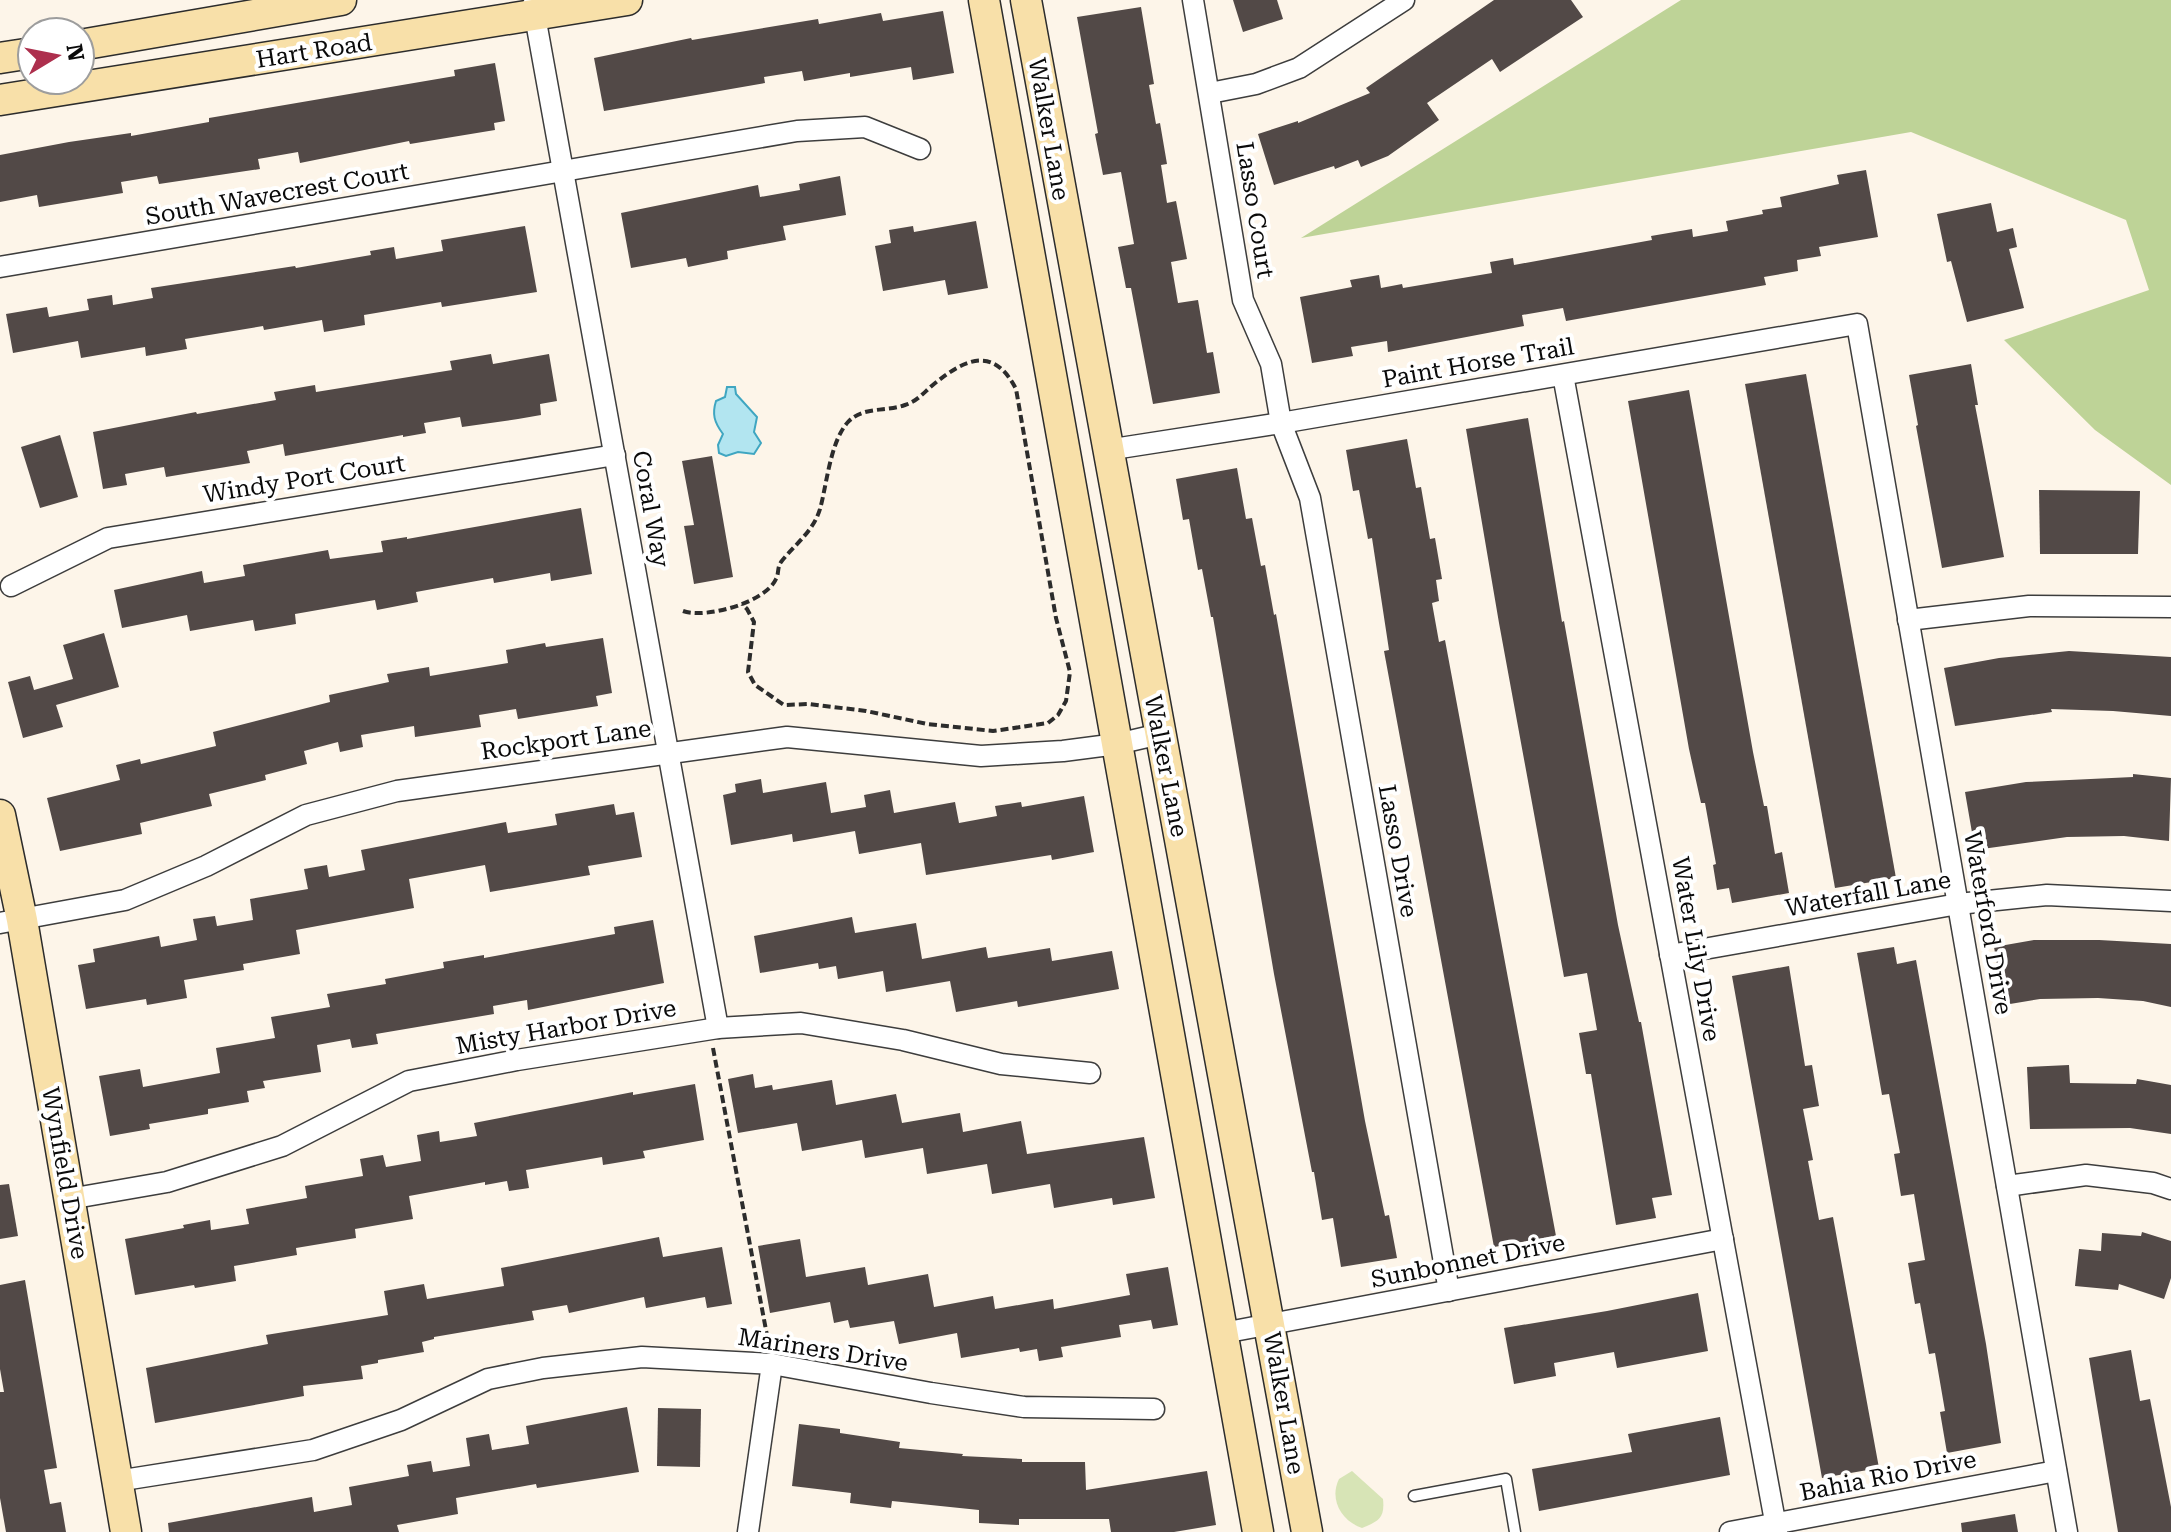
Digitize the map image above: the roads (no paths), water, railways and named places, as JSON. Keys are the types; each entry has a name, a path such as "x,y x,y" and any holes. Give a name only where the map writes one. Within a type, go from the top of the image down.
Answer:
{"street":[{"name":"Hart Road","path":"96,42 341,0"},
{"name":"Hart Road","path":"0,100 534,8 627,0"},
{"name":"Walker Lane","path":"984,0 1140,739 1192,905 1307,1532"},
{"name":"Walker Lane","path":"1026,0 1107,450 1184,1116 1230,1332 1258,1532"},
{"name":"Lasso Court","path":"1193,0 1243,300 1271,364 1281,423"},
{"path":"1210,93 1256,84 1299,68 1404,0"},
{"name":"Coral Way","path":"534,8 668,751 714,1029"},
{"name":"South Wavecrest Court","path":"0,267 797,131 865,127 920,149"},
{"name":"Paint Horse Trail","path":"1107,450 1857,324"},
{"name":"Waterford Drive","path":"1857,324 2067,1532"},
{"name":"Water Lily Drive","path":"1563,375 1776,1528"},
{"name":"Lasso Drive","path":"1281,423 1310,498 1449,1291"},
{"name":"Windy Port Court","path":"11,586 108,538 615,455"},
{"path":"1908,620 2029,606 2171,607"},
{"name":"Rockport Lane","path":"11,922 125,900 206,866 306,815 397,791 668,751 787,737 981,756 1063,751 1140,739"},
{"name":"Wynfield Drive","path":"0,815 11,922 69,1199 126,1532"},
{"name":"Waterfall Lane","path":"1670,955 1958,904 2047,895 2171,901"},
{"name":"Misty Harbor Drive","path":"69,1199 167,1182 282,1146 409,1081 517,1060 714,1029 801,1023 903,1040 1001,1064 1090,1073"},
{"path":"2007,1186 2086,1175 2153,1183 2171,1189"},
{"name":"Sunbonnet Drive","path":"1230,1332 1723,1239"},
{"name":"Mariners Drive","path":"117,1481 313,1450 401,1420 488,1379 543,1368 642,1357 772,1364 1024,1407 1154,1409"},
{"path":"748,1532 772,1364"},
{"name":"Bahia Rio Drive","path":"1730,1532 1776,1528 2056,1471"},
{"path":"1253,1502 1269,1532"}],"lane":[{"path":"1414,1496 1506,1479 1515,1532"}],"water":[{"path":"727,387 735,387 736,394 757,417 754,432 761,443 754,454 738,452 726,456 719,453 718,445 723,434 714,410 716,401 725,397"}]}
